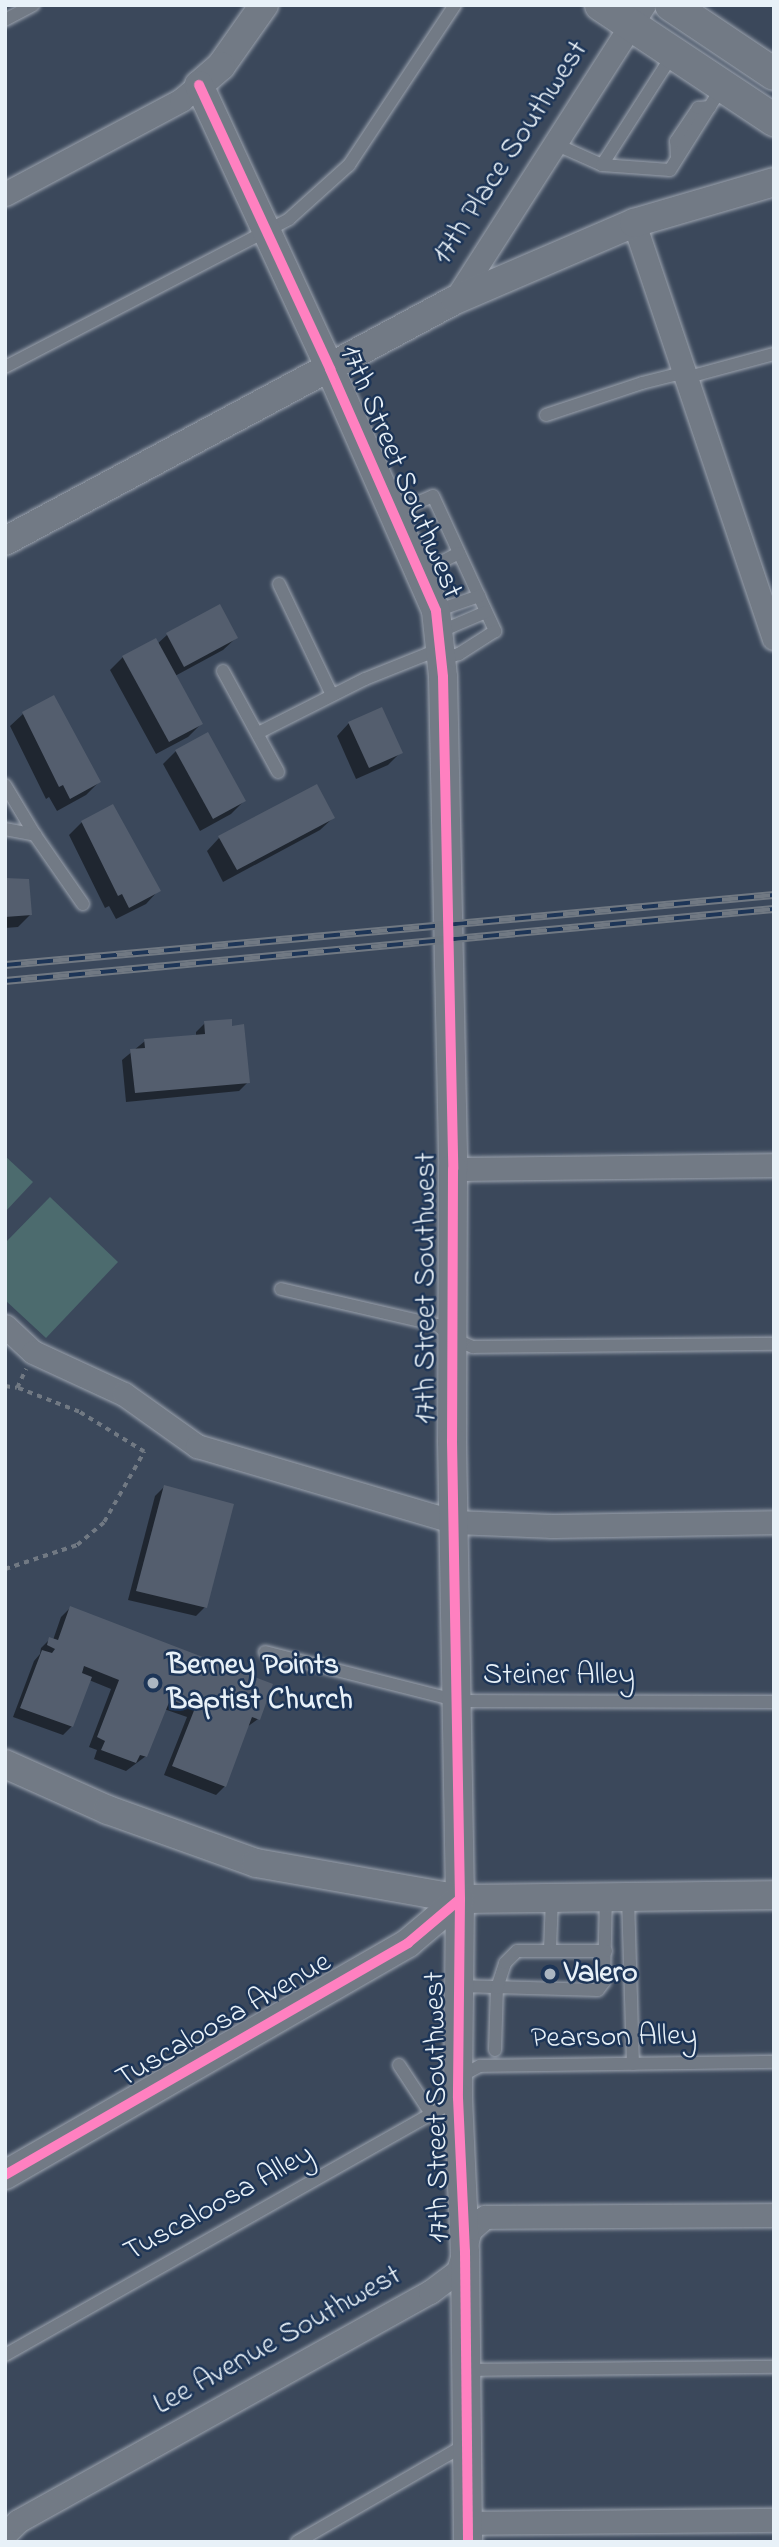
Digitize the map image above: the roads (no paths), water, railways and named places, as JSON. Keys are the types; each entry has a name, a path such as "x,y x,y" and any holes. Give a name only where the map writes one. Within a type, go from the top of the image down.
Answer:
{"main road":[{"path":"600,5 637,15 716,97 774,120"},
{"path":"671,5 774,74"}],"street":[{"path":"5,194 181,100 221,66 264,5"},
{"name":"17th Place Southwest","path":"455,300 637,15"},
{"name":"17th Street Southwest","path":"199,85 393,513 419,573 439,638 453,1169 452,1441 460,1899 458,2088 465,2252 468,2532"},
{"path":"5,541 455,300 634,223 774,182"},
{"path":"634,223 774,638"},
{"path":"453,1169 774,1165"},
{"path":"5,1326 33,1352 124,1394 197,1446 455,1522 552,1526 774,1522"},
{"path":"5,1764 108,1810 256,1863 460,1899 774,1895"},
{"name":"Tuscaloosa Avenue","path":"5,2175 408,1943 460,1899"},
{"name":"Lee Avenue Southwest","path":"5,2534 18,2521 430,2292 458,2271 470,2230 485,2217 774,2215"},
{"path":"468,2532 774,2520"}],"lane":[{"path":"5,19 33,5"},
{"path":"5,366 289,219 349,165 455,5"},
{"path":"602,166 673,54"},
{"path":"555,144 602,166 670,170 716,97"},
{"path":"546,415 642,383 774,354"},
{"path":"393,513 433,496 495,631 459,654 439,638"},
{"path":"419,573 459,553"},
{"path":"279,584 332,695"},
{"path":"439,638 479,596"},
{"path":"258,733 486,612"},
{"path":"223,671 278,772"},
{"path":"5,785 35,835 83,904"},
{"path":"5,830 35,835"},
{"path":"281,1289 437,1325 454,1339 473,1347 774,1344"},
{"name":"Steiner Alley","path":"265,1651 458,1701 774,1702"},
{"path":"459,1986 562,1986 598,1990 604,1982 606,1951 617,1897"},
{"path":"617,1897 633,2063"},
{"path":"551,1955 552,1898"},
{"path":"495,2050 497,1988 505,1963 517,1951 551,1955 606,1951"},
{"name":"Pearson Alley","path":"458,2088 480,2066 774,2062"},
{"path":"399,2065 432,2115"},
{"name":"Tuscaloosa Alley","path":"5,2355 432,2115 458,2088"},
{"path":"466,2370 774,2367"},
{"path":"298,2542 467,2444"}],"railway":[{"path":"5,965 774,895"},
{"path":"5,981 774,909"}],"place":[{"name":"Berney Points Baptist Church","path":"153,1683"},
{"name":"Valero","path":"550,1974"}]}
